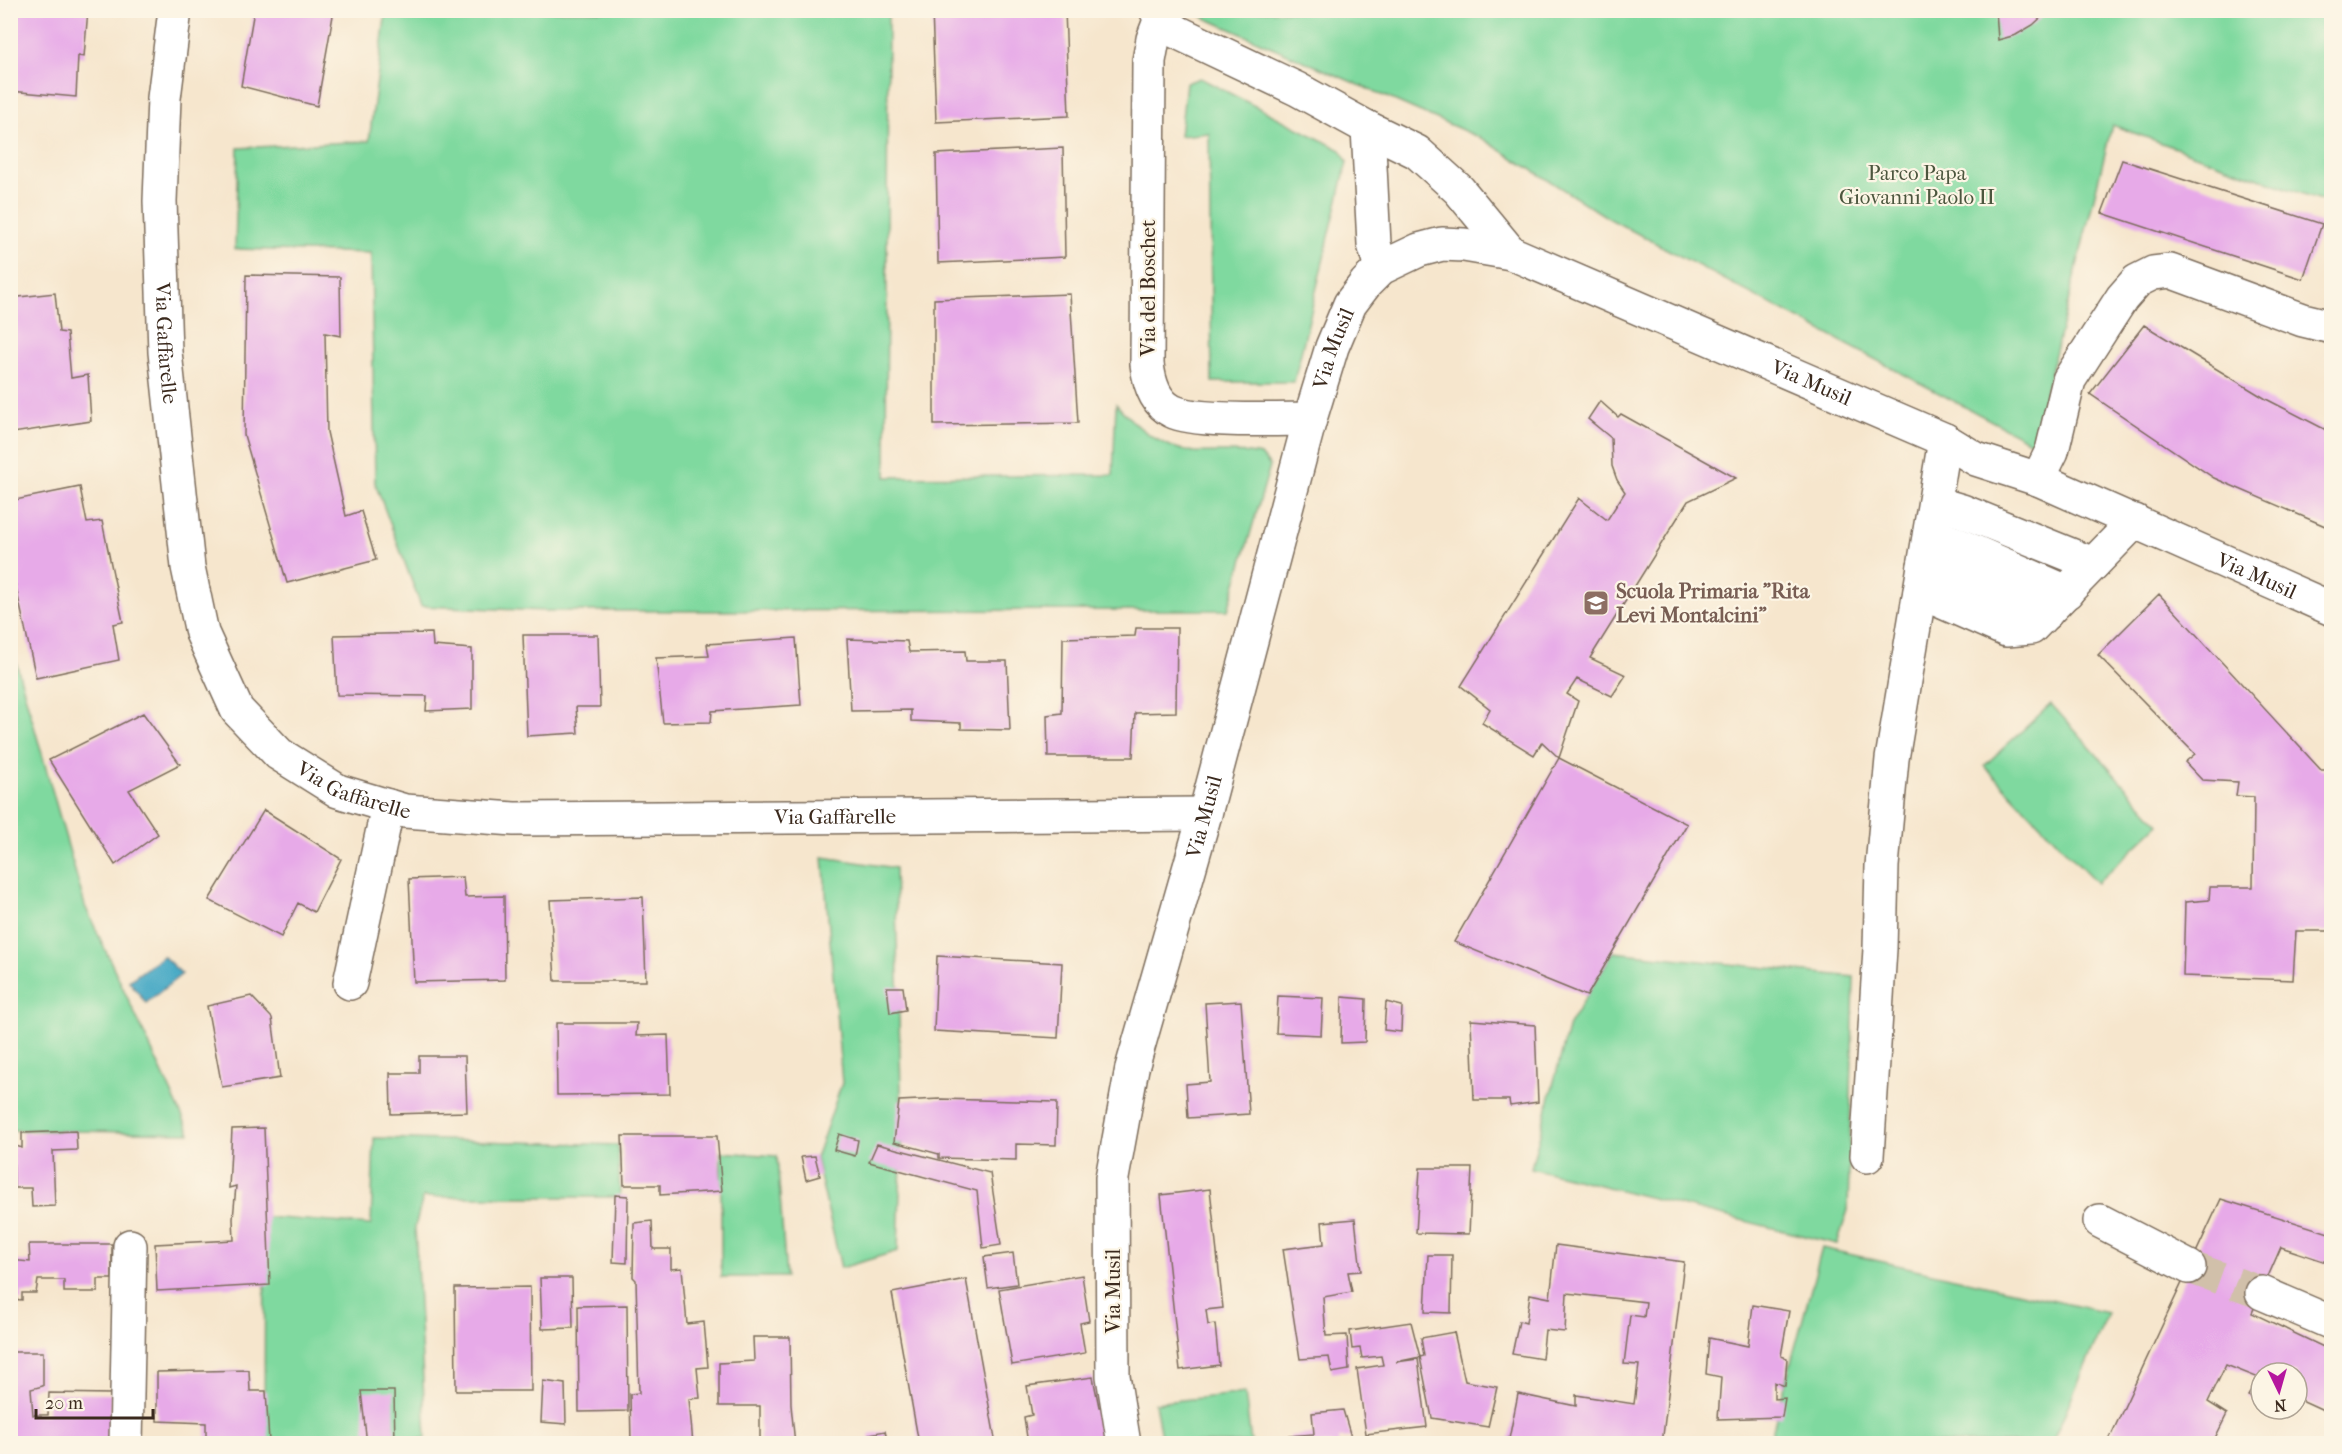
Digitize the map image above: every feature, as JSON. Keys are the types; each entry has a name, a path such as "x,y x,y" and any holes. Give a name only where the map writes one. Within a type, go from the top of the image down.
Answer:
{"street":[{"name":"Via Gaffarelle","path":"175,10 164,98 161,189 165,352 188,567 202,633 237,710 279,754 338,791 405,811 514,819 1205,814"},
{"name":"Via del Boschet","path":"1158,14 1178,32 1298,89 1417,152 1459,190 1511,254"},
{"name":"Via del Boschet","path":"1158,14 1149,61 1147,364 1149,383 1158,400 1172,411 1195,417 1310,419"},
{"path":"1368,128 1374,244 1381,268"},
{"name":"Via Musil","path":"1124,1443 1113,1376 1112,1178 1132,1068 1205,814 1310,419 1332,347 1350,304 1381,268 1419,250 1442,244 1464,245 1511,254 1945,440 1976,459 2038,478 2331,609"},
{"path":"2038,478 2052,451 2069,380 2122,298 2138,281 2153,273 2170,272 2303,320 2331,327"},
{"path":"1867,1156 1880,949 1882,866 1892,759 1945,440"},
{"path":"1935,502 2093,564"},
{"path":"1922,579 2007,630 2031,628 2135,521"},
{"path":"1930,534 1957,544 2056,603"},
{"path":"350,984 388,806"},
{"path":"2100,1221 2189,1267"},
{"path":"126,1443 130,1246"},
{"path":"2262,1293 2331,1323"}],"green space":[{"path":"386,11 888,11 886,477 1113,475 1116,404 1151,436 1172,447 1195,452 1237,452 1261,455 1270,466 1228,610 547,611 421,606 375,483 371,253 235,249 238,148 369,141"},
{"name":"Parco Papa Giovanni Paolo II","path":"1195,11 2331,11 2331,204 2112,125 2033,443 1610,219 1483,139 1205,18"},
{"path":"1200,78 1341,150 1347,162 1294,382 1212,382 1209,133 1180,136 1186,83"},
{"path":"11,634 15,659 85,906 190,1133 13,1130 11,1141"},
{"path":"2051,704 2159,824 2097,883 1984,766"},
{"path":"823,857 895,868 902,1129 898,1251 841,1268 816,1158 842,1083"},
{"path":"1613,952 1854,977 1848,1210 1837,1244 1531,1168 1569,1025"},
{"path":"374,1138 618,1145 620,1197 423,1197 415,1227 426,1438 380,1444 264,1444 265,1217 371,1225"},
{"path":"721,1152 777,1156 786,1277 721,1277"},
{"path":"1822,1248 2108,1313 2052,1443 1769,1444"},
{"path":"1245,1393 1251,1443 1162,1443 1155,1403"}],"water":[{"path":"163,956 182,974 146,1003 129,981"}],"building":[{"path":"10,10 88,10 84,57 78,56 76,97 10,91"},
{"path":"254,10 334,10 317,106 241,86"},
{"path":"932,10 1065,10 1069,116 936,122"},
{"path":"1996,10 2049,10 2033,25 2016,35 1998,40"},
{"path":"1063,148 1065,257 938,263 936,154"},
{"path":"2122,160 2322,224 2303,279 2102,213"},
{"path":"246,275 340,277 341,336 325,333 327,432 346,516 361,511 376,560 287,583 244,435"},
{"path":"55,293 59,332 67,333 71,378 88,375 91,421 13,433 10,415 10,298"},
{"path":"1070,294 1078,423 934,425 934,299"},
{"path":"2144,325 2266,399 2332,433 2332,529 2214,478 2090,394"},
{"path":"1600,401 1618,417 1621,414 1736,478 1688,501 1590,658 1626,675 1612,696 1577,679 1567,694 1578,701 1559,758 1542,742 1534,755 1482,723 1490,709 1461,686 1579,498 1607,520 1625,492 1612,466 1611,438 1588,419"},
{"path":"80,487 87,523 102,521 123,622 113,624 119,660 36,678 10,560 10,501"},
{"path":"2159,594 2321,770 2332,770 2332,931 2296,931 2293,980 2183,976 2185,902 2209,900 2210,887 2253,887 2254,797 2236,796 2238,782 2202,780 2185,762 2195,754 2098,655"},
{"path":"1136,628 1177,628 1176,712 1135,713 1133,757 1048,757 1047,715 1062,713 1063,638 1135,636"},
{"path":"432,633 433,646 472,649 472,709 426,711 427,696 337,695 334,635"},
{"path":"523,635 598,635 600,707 576,707 578,733 527,736"},
{"path":"796,638 801,705 712,711 711,722 663,723 656,658 709,656 707,644"},
{"path":"847,639 907,641 909,652 965,651 966,661 1007,661 1010,730 961,729 961,723 911,721 911,710 851,711"},
{"path":"143,713 180,764 129,790 158,834 115,865 49,760"},
{"path":"1559,758 1687,824 1587,996 1454,942"},
{"path":"264,810 341,859 314,912 298,903 281,937 209,900"},
{"path":"463,877 465,897 504,896 505,980 414,982 409,879"},
{"path":"643,897 646,981 555,981 550,900"},
{"path":"937,956 1062,963 1058,1038 934,1031"},
{"path":"887,987 903,987 906,1010 890,1013"},
{"path":"251,996 272,1018 280,1078 222,1087 207,1006"},
{"path":"1278,996 1323,998 1321,1035 1276,1033"},
{"path":"1342,997 1366,999 1365,1042 1341,1043"},
{"path":"1241,1001 1249,1114 1188,1118 1186,1084 1210,1082 1205,1003"},
{"path":"1386,1002 1402,1006 1401,1032 1384,1030"},
{"path":"1471,1020 1535,1025 1538,1102 1510,1106 1509,1100 1474,1100"},
{"path":"556,1023 637,1023 636,1036 668,1035 670,1094 557,1095"},
{"path":"419,1056 465,1056 467,1112 391,1114 390,1073 419,1073"},
{"path":"940,1099 1057,1102 1056,1145 1016,1144 1016,1160 939,1158 939,1154 894,1142 899,1101"},
{"path":"264,1128 270,1285 157,1291 155,1244 234,1240 236,1186 229,1188 232,1129"},
{"path":"76,1131 77,1150 53,1151 55,1206 32,1207 31,1188 14,1188 13,1145 22,1148 22,1133"},
{"path":"839,1134 858,1140 855,1156 834,1150"},
{"path":"622,1136 717,1136 722,1191 660,1195 660,1185 624,1185"},
{"path":"877,1144 990,1173 1001,1245 983,1248 977,1191 869,1162"},
{"path":"815,1156 820,1176 806,1180 801,1157"},
{"path":"1420,1168 1472,1168 1469,1234 1416,1233"},
{"path":"1210,1189 1223,1308 1206,1310 1208,1325 1215,1324 1219,1365 1180,1370 1161,1195"},
{"path":"615,1195 628,1196 627,1263 613,1262"},
{"path":"2221,1199 2332,1234 2332,1264 2281,1247 2252,1313 2332,1351 2332,1414 2309,1403 2309,1361 2249,1361 2249,1374 2226,1365 2208,1402 2227,1414 2212,1444 2107,1444"},
{"path":"1355,1219 1361,1271 1348,1272 1352,1292 1323,1297 1326,1336 1347,1335 1349,1370 1332,1373 1329,1357 1300,1359 1283,1249 1324,1244 1322,1222"},
{"path":"652,1221 653,1249 671,1249 671,1269 682,1268 687,1324 704,1322 708,1367 697,1368 700,1398 689,1399 693,1444 631,1444 630,1394 639,1393 636,1280 633,1277 634,1223"},
{"path":"29,1244 112,1244 112,1279 98,1279 98,1292 64,1292 64,1280 38,1280 36,1293 22,1293 22,1300 10,1299 10,1260 30,1262"},
{"path":"1556,1245 1684,1262 1662,1444 1508,1444 1518,1394 1576,1406 1576,1395 1634,1404 1639,1365 1624,1364 1630,1315 1644,1317 1646,1302 1567,1293 1565,1332 1545,1330 1542,1359 1512,1354 1519,1321 1526,1323 1530,1294 1550,1298"},
{"path":"1013,1253 1017,1284 988,1288 984,1257"},
{"path":"1428,1255 1452,1255 1451,1313 1425,1312"},
{"path":"1082,1275 1089,1321 1080,1323 1085,1353 1012,1365 999,1289"},
{"path":"540,1278 572,1278 573,1328 542,1329"},
{"path":"966,1279 996,1444 919,1444 892,1293"},
{"path":"530,1287 531,1391 456,1391 455,1288"},
{"path":"627,1305 628,1411 579,1412 578,1306"},
{"path":"1753,1305 1789,1311 1781,1356 1787,1358 1785,1386 1774,1382 1774,1399 1785,1398 1782,1417 1718,1419 1721,1377 1706,1374 1709,1338 1748,1346"},
{"path":"1411,1322 1420,1357 1396,1362 1418,1359 1427,1427 1366,1434 1357,1369 1383,1365 1381,1356 1362,1358 1360,1348 1352,1349 1350,1331"},
{"path":"1454,1332 1465,1381 1497,1387 1488,1427 1432,1418 1420,1357 1424,1356 1421,1338"},
{"path":"753,1337 790,1337 791,1405 795,1444 760,1444 760,1406 719,1406 719,1363 754,1361"},
{"path":"10,1352 43,1352 43,1386 31,1389 33,1415 48,1415 49,1393 111,1394 110,1444 10,1444"},
{"path":"249,1370 250,1391 266,1391 269,1441 288,1442 287,1444 206,1444 206,1423 157,1421 157,1372"},
{"path":"1093,1377 1099,1407 1104,1407 1109,1444 1028,1444 1024,1417 1032,1415 1027,1386"},
{"path":"543,1381 565,1384 566,1424 541,1422"},
{"path":"361,1391 394,1391 395,1444 367,1444"},
{"path":"1343,1410 1351,1437 1339,1438 1339,1444 1291,1444 1290,1436 1314,1434 1312,1413"},
{"path":"885,1431 888,1444 871,1444 869,1434"}],"tunnel":[{"path":"2189,1267 2262,1293"}],"place":[{"name":"Scuola Primaria \"Rita Levi Montalcini\"","path":"1596,603"}]}
